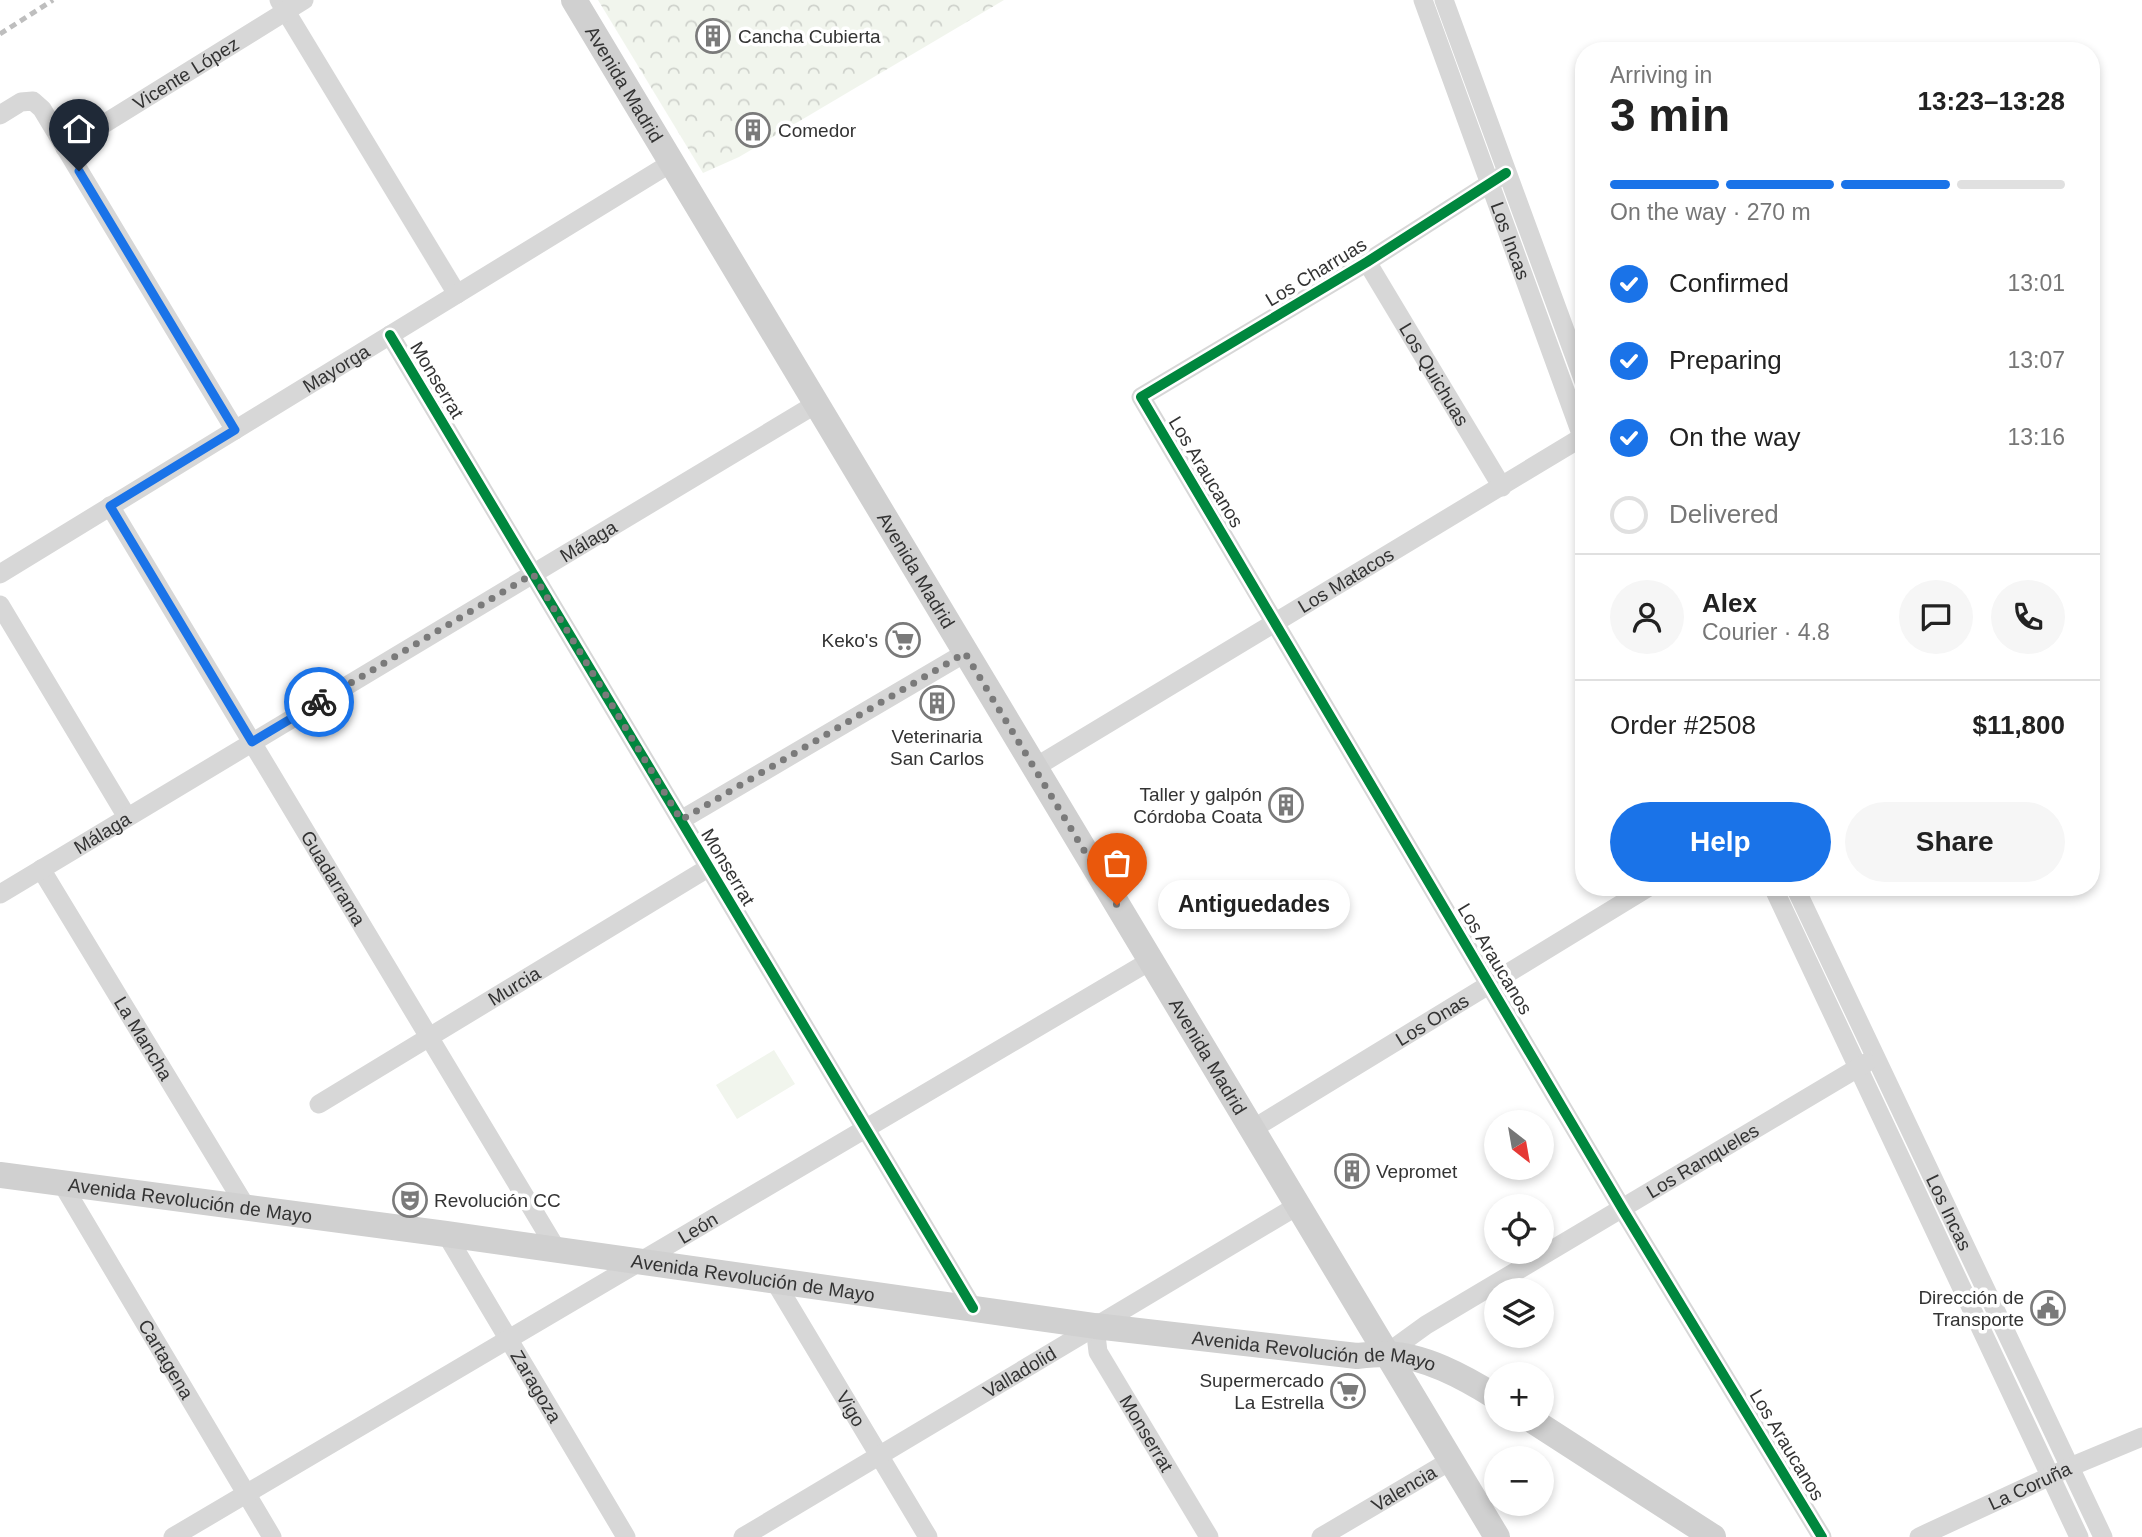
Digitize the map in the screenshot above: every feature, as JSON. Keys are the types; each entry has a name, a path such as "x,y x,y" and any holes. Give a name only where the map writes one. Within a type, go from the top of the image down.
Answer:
{"main road":[{"name":"Avenida Madrid","path":"573,0 1497,1537"},
{"name":"Avenida Revolución de Mayo","path":"0,1175 446,1234 1095,1326 1357,1356 1386,1354 1424,1362 1484,1390"},
{"path":"1550,1432 1713,1537"}],"street":[{"name":"Vicente López","path":"65,148 282,6 304,0"},
{"name":"Los Incas","path":"1423,0 1575,361"},
{"name":"Los Incas","path":"1444,0 1497,178 1575,414"},
{"path":"282,6 457,294"},
{"path":"0,115 20,102 33,101 42,109 235,430"},
{"name":"Mayorga","path":"0,574 671,163"},
{"name":"Los Charruas","path":"1141,397 1367,262 1497,178"},
{"name":"Los Quichuas","path":"1367,262 1502,487"},
{"name":"Monserrat","path":"390,335 973,1308"},
{"name":"Los Araucanos","path":"1141,397 1623,1210 1822,1537"},
{"name":"Málaga","path":"0,894 816,404"},
{"name":"Los Matacos","path":"1034,768 1575,443"},
{"name":"Guadarrama","path":"110,506 558,1250"},
{"path":"0,605 127,817"},
{"path":"681,820 965,653"},
{"name":"Murcia","path":"319,1104 708,868"},
{"name":"La Mancha","path":"41,869 246,1207"},
{"name":"Los Onas","path":"1251,1130 1635,896"},
{"name":"Los Incas","path":"1777,896 2079,1537"},
{"name":"Los Incas","path":"1799,896 2103,1537"},
{"name":"León","path":"173,1537 1150,961"},
{"name":"Los Ranqueles","path":"1386,1354 1426,1325 1623,1210 1876,1056"},
{"name":"Cartagena","path":"61,1182 272,1537"},
{"name":"Valladolid","path":"743,1537 1297,1206"},
{"name":"Zaragoza","path":"446,1234 626,1537"},
{"name":"Vigo","path":"774,1280 928,1537"},
{"name":"Monserrat","path":"1095,1326 1098,1352 1209,1537"},
{"name":"La Coruña","path":"1919,1537 2051,1475 2142,1437"},
{"name":"Valencia","path":"1321,1537 1450,1461"}],"green space":[{"path":"598,0 1004,0 739,157 703,173"},
{"path":"774,1050 795,1084 737,1119 716,1085"}],"railway":[{"path":"0,34 53,0"}],"cycle path":[{"path":"1506,173 1367,262 1141,397 1623,1210 1822,1537"},
{"path":"390,335 973,1308"}],"way so far":[{"path":"319,702 533,574 681,820 965,653 1117,905"}],"place":[{"name":"Cancha Cubierta","path":"713,36"},
{"name":"Comedor","path":"753,130"},
{"name":"Keko's","path":"903,640"},
{"name":"Veterinaria San Carlos","path":"937,703"},
{"name":"Taller y galpón Córdoba Coata","path":"1286,805"},
{"name":"Antiguedades","path":"1117,905"},
{"name":"Vepromet","path":"1352,1171"},
{"name":"Revolución CC","path":"410,1200"},
{"name":"Dirección de Transporte","path":"2048,1308"},
{"name":"Supermercado La Estrella","path":"1348,1391"}],"route":[{"path":"79,171 235,430 110,506 252,742 319,702"}]}
